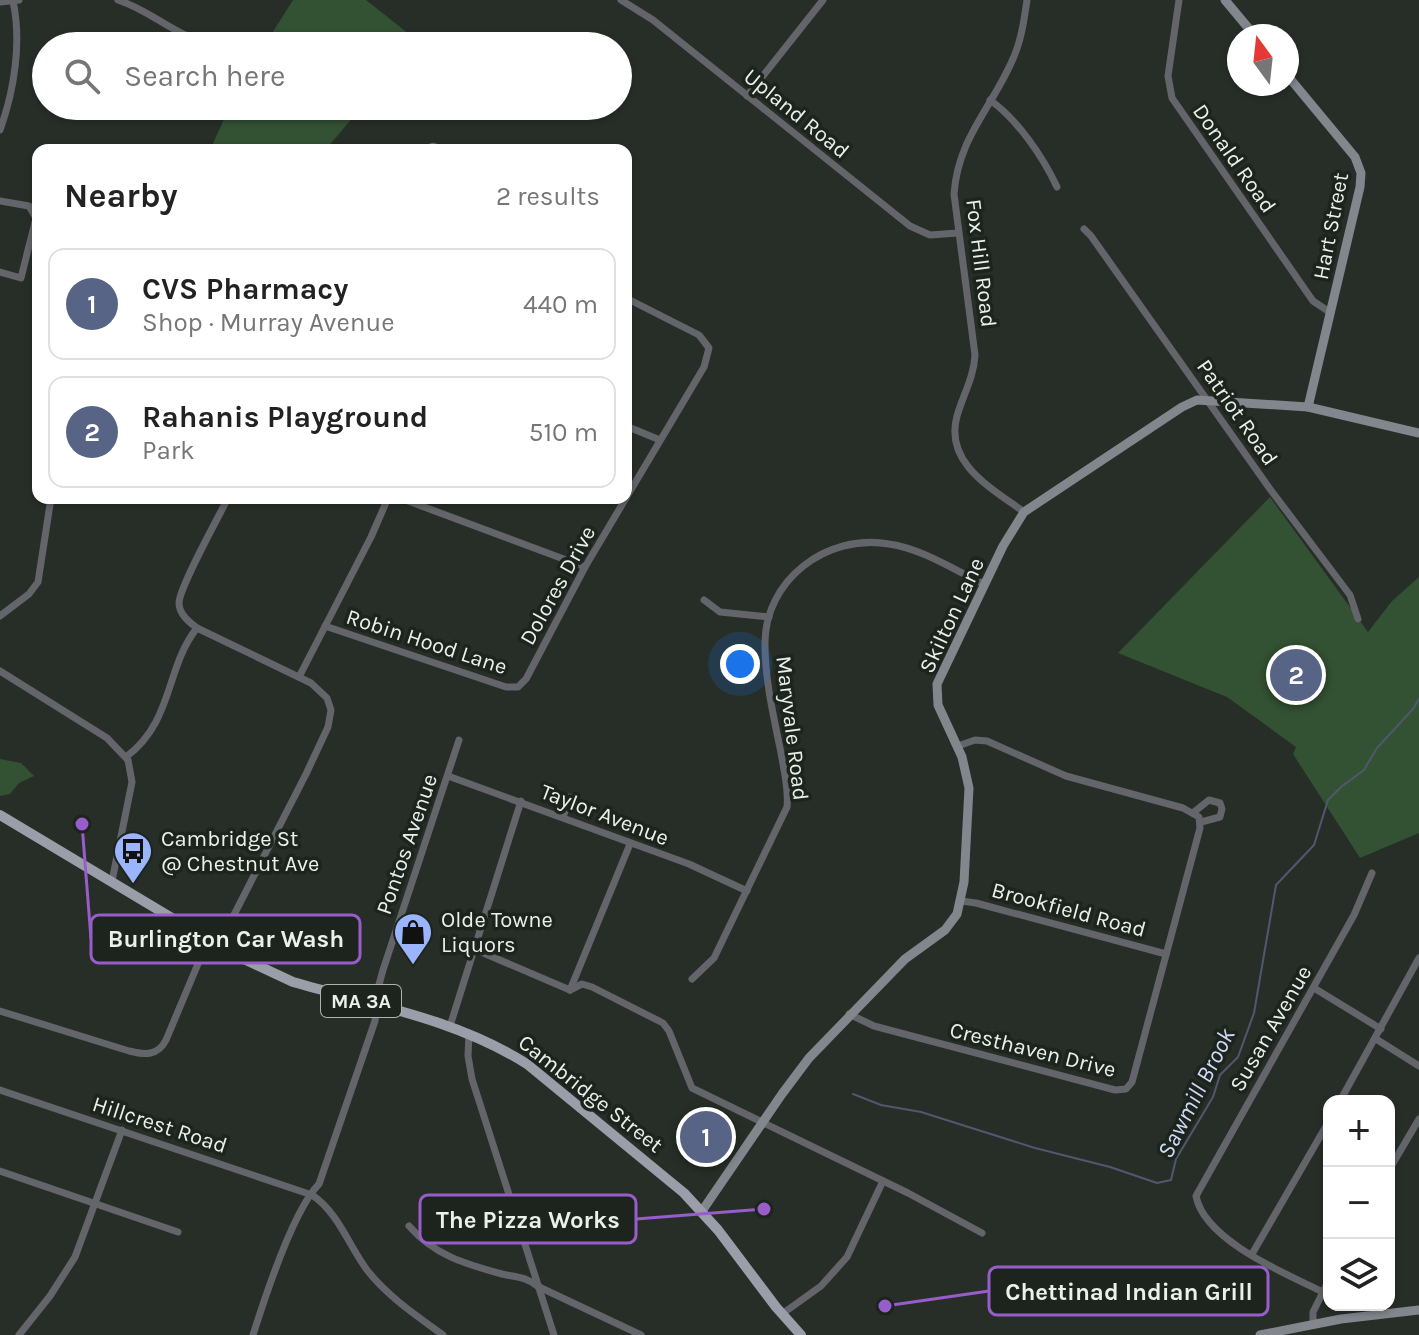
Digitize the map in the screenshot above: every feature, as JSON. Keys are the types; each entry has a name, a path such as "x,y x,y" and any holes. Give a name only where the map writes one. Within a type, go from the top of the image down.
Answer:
{"main road":[{"name":"Cambridge Street","path":"0,815 213,943 280,977 450,1026 499,1047 536,1071 702,1211 801,1335"}],"street":[{"path":"118,0 142,9 183,32"},
{"name":"Upland Road","path":"621,0 638,4 747,96 914,229 934,235 958,233"},
{"path":"747,96 823,0"},
{"name":"Fox Hill Road","path":"1024,512 969,467 958,453 955,443 956,420 971,380 975,355 954,194 958,166 968,137 1015,56 1027,0"},
{"name":"Donald Road","path":"1179,0 1168,76 1172,98 1314,303 1331,313"},
{"path":"1225,0 1245,24"},
{"path":"0,2 16,1 13,88 0,130"},
{"name":"Hart Street","path":"1299,89 1352,153 1360,169 1360,187 1308,407"},
{"path":"990,100 1013,121 1057,187"},
{"path":"0,201 29,206 32,210"},
{"name":"Patriot Road","path":"1084,229 1351,597 1358,619"},
{"path":"0,272 21,278 32,232"},
{"name":"Dolores Drive","path":"632,301 699,335 709,348 704,367 632,488"},
{"name":"Skilton Lane","path":"702,1211 797,1073 849,1014 905,959 949,926 961,901 969,796 967,774 958,746 938,705 937,687 984,584 1024,512 1187,404 1208,399 1308,407 1419,433"},
{"path":"632,428 660,440"},
{"path":"0,616 32,591 38,582 50,504"},
{"path":"0,1011 129,1051 156,1052 166,1040 213,943 260,866 329,724 331,710 327,698 316,687 197,628 184,616 179,599 225,504"},
{"path":"299,677 385,504"},
{"path":"416,504 585,567"},
{"name":"Dolores Drive","path":"518,687 526,679 622,504"},
{"name":"Maryvale Road","path":"692,979 713,960 781,822 787,803 765,655 769,617 777,597 795,573 820,555 849,544 881,542 902,546 984,584"},
{"path":"704,600 720,612 769,617"},
{"name":"Robin Hood Lane","path":"325,626 509,688 518,687"},
{"path":"126,757 158,720 184,650 197,628"},
{"path":"0,671 107,738 131,766 132,782 112,881"},
{"name":"Pontos Avenue","path":"253,1335 309,1194 319,1184 375,1021 383,970 459,740"},
{"name":"Cresthaven Drive","path":"849,1014 874,1026 1121,1091 1133,1080 1201,822 1218,818 1222,811 1220,803 1209,800 1194,812 1066,776 987,741 975,740 958,746"},
{"name":"Taylor Avenue","path":"448,776 689,864 747,891"},
{"path":"563,817 570,797"},
{"path":"450,1026 521,801"},
{"path":"1194,812 1201,822"},
{"path":"570,990 630,844"},
{"name":"Susan Avenue","path":"1252,1254 1215,1228 1196,1198 1354,915 1372,873"},
{"name":"Brookfield Road","path":"961,901 1166,954"},
{"path":"474,949 570,990 582,984 592,987 663,1023 692,1088 982,1233"},
{"path":"1343,1095 1419,958"},
{"path":"1314,988 1381,1029"},
{"path":"469,1033 468,1056 472,1079 554,1335"},
{"path":"1376,1039 1419,1066"},
{"name":"Hillcrest Road","path":"0,1090 309,1194"},
{"path":"745,1114 754,1134"},
{"path":"1391,1167 1419,1119"},
{"path":"19,1335 70,1265 122,1130"},
{"path":"1313,1324 1313,1311 1323,1292 1252,1254 1323,1131"},
{"path":"0,1171 178,1232"},
{"path":"782,1314 821,1286 847,1257 883,1181"},
{"path":"309,1194 327,1209 380,1285 443,1335"},
{"path":"409,1226 442,1255 529,1279 537,1286 641,1335"},
{"path":"1260,1335 1418,1306"}],"green space":[{"path":"293,0 366,0 406,32 273,32"},
{"path":"224,120 351,120 330,144 213,144"},
{"path":"1270,497 1368,632 1392,601 1419,577 1419,833 1360,858 1293,754 1296,747 1227,697 1118,653"},
{"path":"0,759 21,763 34,776 19,783 10,794 0,796"}],"waterway":[{"name":"Sawmill Brook","path":"853,1094 881,1105 921,1112 1157,1183 1171,1180 1176,1159 1213,1097 1220,1075 1238,1057 1254,1013 1276,885 1314,845 1328,800 1364,770 1377,748 1419,699"}],"place":[{"name":"Rahanis Playground","path":"1296,675"},
{"name":"Burlington Car Wash","path":"82,824"},
{"name":"Cambridge St @ Chestnut Ave","path":"133,885"},
{"name":"Olde Towne Liquors","path":"413,966"},
{"name":"CVS Pharmacy","path":"706,1137"},
{"name":"The Pizza Works","path":"764,1209"},
{"name":"Chettinad Indian Grill","path":"885,1306"}]}
